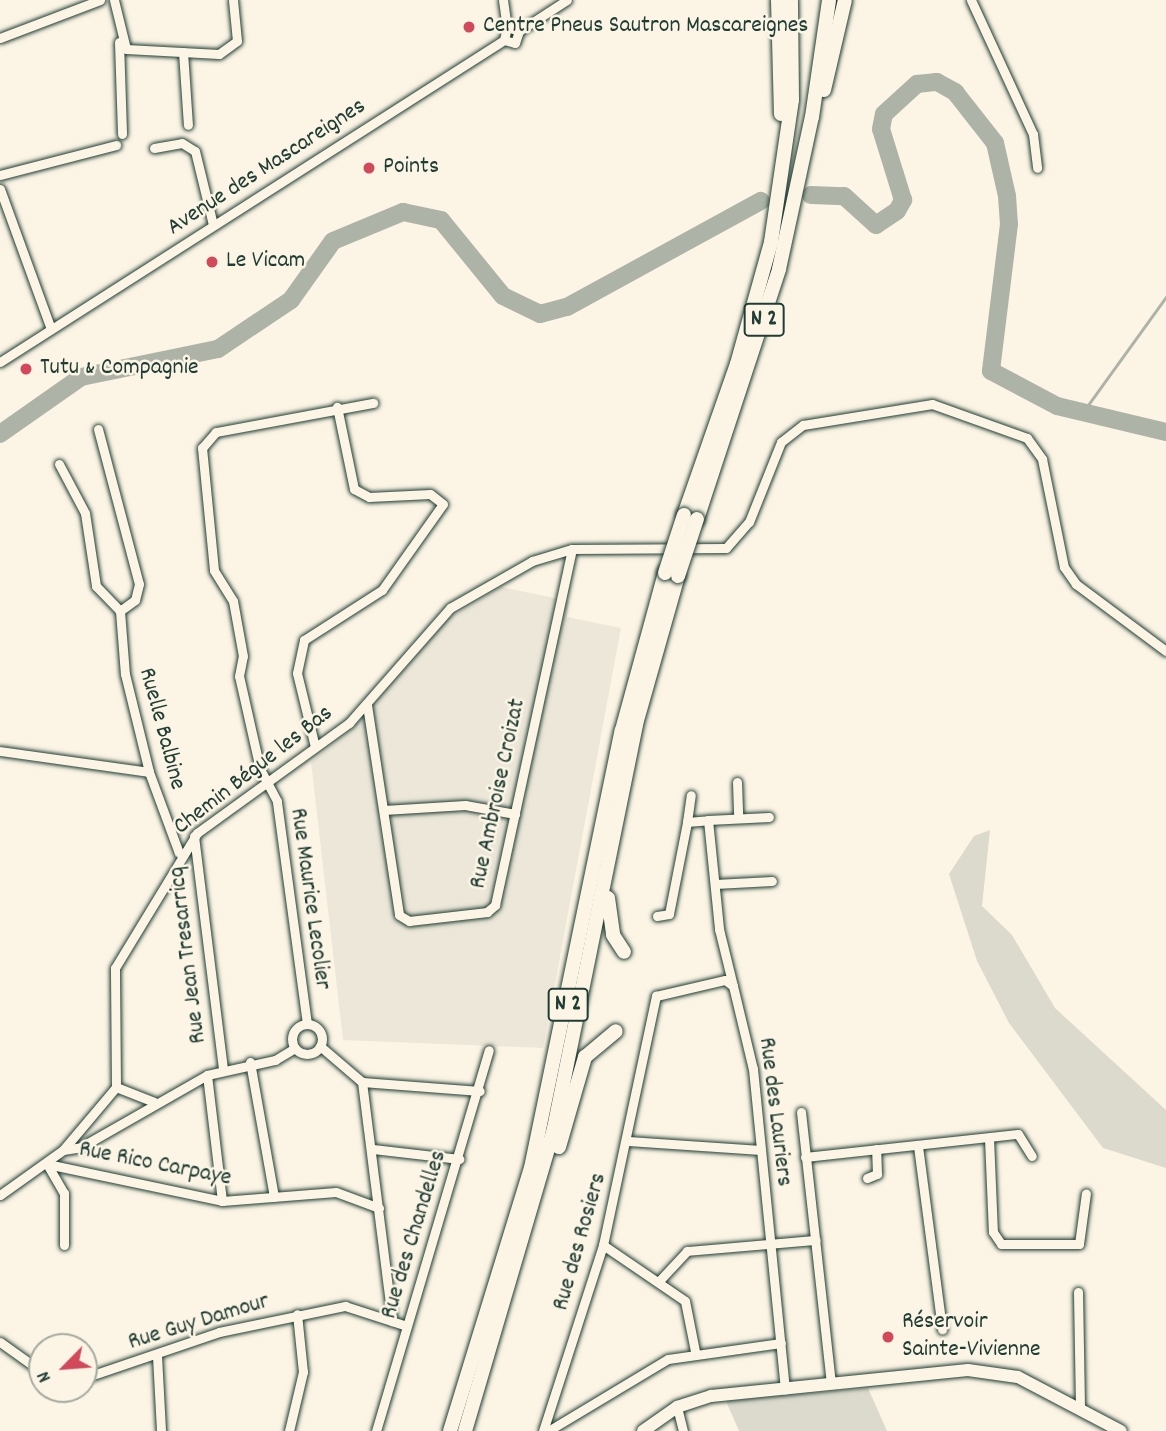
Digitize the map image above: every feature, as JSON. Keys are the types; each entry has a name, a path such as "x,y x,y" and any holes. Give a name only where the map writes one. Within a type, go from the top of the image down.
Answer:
{"highway":[{"path":"771,242 782,100 778,0"},
{"name":"N 2","path":"450,1431 531,1168 622,730 737,364 771,242 792,100 791,0"},
{"name":"N 2","path":"690,517 779,269 812,117 828,0"},
{"path":"812,117 845,0"},
{"name":"N 2","path":"464,1431 534,1206 607,873 636,723 671,575"},
{"path":"607,873 609,919 624,953"},
{"path":"534,1206 548,1182 585,1057 616,1031"}],"main road":[{"path":"643,1431 677,1407 711,1396 997,1372 1080,1409 1121,1431"}],"street":[{"path":"0,38 100,0"},
{"path":"114,0 122,134"},
{"path":"118,38 131,51 219,54 234,48 233,0"},
{"path":"502,0 507,27 504,40"},
{"path":"507,27 519,31 567,0"},
{"path":"971,0 1033,134 1037,168"},
{"name":"Avenue des Mascareignes","path":"0,362 504,40 515,43 519,31"},
{"path":"183,52 188,125"},
{"path":"154,148 182,143 195,151 213,225"},
{"path":"0,175 116,145"},
{"path":"0,189 51,329"},
{"path":"315,747 298,650 311,631 382,590 443,504 430,494 369,497 354,489 337,407 373,403"},
{"name":"Chemin Bégue les Bas","path":"116,1087 115,968 179,853 194,836 367,705 450,608 532,561 572,549 714,552 738,538 773,455 803,425 821,417 948,405 1035,447 1064,568 1076,584 1166,651"},
{"name":"Rue Maurice Lecolier","path":"307,1024 277,801 266,783 239,676 243,656 233,601 217,580 206,520 202,448 206,438 221,431 337,407"},
{"path":"60,464 85,513 96,586 120,611 135,600 139,584 98,429"},
{"name":"Rue Ambroise Croizat","path":"367,705 397,911 410,921 492,909 516,814 572,549"},
{"name":"Ruelle Balbine","path":"120,611 125,674 149,772 179,853"},
{"path":"0,751 149,772"},
{"path":"737,782 738,818"},
{"path":"657,916 670,914 691,796"},
{"path":"384,810 466,805 516,814"},
{"path":"687,822 769,817"},
{"name":"Rue des Lauriers","path":"708,820 715,884 733,986 753,1069 785,1388"},
{"name":"Rue Jean Tresarricq","path":"194,836 223,1070"},
{"path":"715,884 772,881"},
{"name":"Rue des Rosiers","path":"543,1431 603,1245 628,1141 656,996 725,980 733,986"},
{"path":"295,1048 294,1033 307,1024 318,1029 320,1046 362,1082 480,1091"},
{"path":"295,1048 306,1054 320,1046"},
{"path":"63,1150 81,1147 154,1102 207,1076 250,1062 275,1060 295,1048"},
{"name":"Rue des Chandelles","path":"376,1431 480,1091 489,1050"},
{"path":"250,1062 274,1197"},
{"path":"207,1076 222,1201"},
{"path":"362,1082 373,1149 392,1321"},
{"path":"0,1195 63,1150 116,1087 154,1102"},
{"path":"801,1112 831,1384"},
{"path":"804,1157 1021,1136 1032,1156"},
{"path":"989,1138 993,1232 1000,1244 1079,1244 1086,1193"},
{"path":"628,1141 761,1150"},
{"path":"918,1146 942,1329"},
{"path":"373,1149 459,1159"},
{"path":"867,1178 877,1174 876,1149"},
{"path":"47,1164 64,1193 64,1245"},
{"name":"Rue Rico Carpaye","path":"47,1164 222,1201 336,1192 379,1208"},
{"path":"660,1280 687,1251 816,1240"},
{"path":"603,1245 660,1280 691,1310 695,1351"},
{"path":"1078,1292 1080,1409"},
{"name":"Rue Guy Damour","path":"98,1374 297,1314 345,1306 407,1326"},
{"path":"289,1431 303,1372 297,1314"},
{"path":"0,1342 28,1363"},
{"path":"548,1431 668,1359 695,1351 781,1343"},
{"path":"157,1356 161,1431"},
{"path":"677,1407 683,1431"}],"shaded area":[{"path":"501,587 569,601 567,617 621,628 543,1048 343,1040 311,762 352,729 449,618"},
{"path":"990,830 982,906 1012,935 1055,1008 1166,1110 1166,1168 1103,1148 1009,1023 977,961 949,874 974,836"},
{"path":"868,1388 887,1431 739,1431 726,1401"}],"waterway":[{"path":"811,195 844,196 876,225 897,211 903,200 881,129 884,114 917,84 937,82 955,92 995,143 1007,196 1009,224 991,371 1057,406 1166,432"},
{"path":"0,434 81,377 218,349 291,300 333,241 403,212 441,220 503,296 540,314 567,307 761,201"},
{"path":"1083,412 1166,297"}],"place":[{"name":"Centre Pneus Sautron Mascareignes","path":"469,27"},
{"name":"Points","path":"369,168"},
{"name":"Le Vicam","path":"212,262"},
{"name":"Tutu & Compagnie","path":"26,369"},
{"name":"Réservoir Sainte-Vivienne","path":"888,1337"}]}
